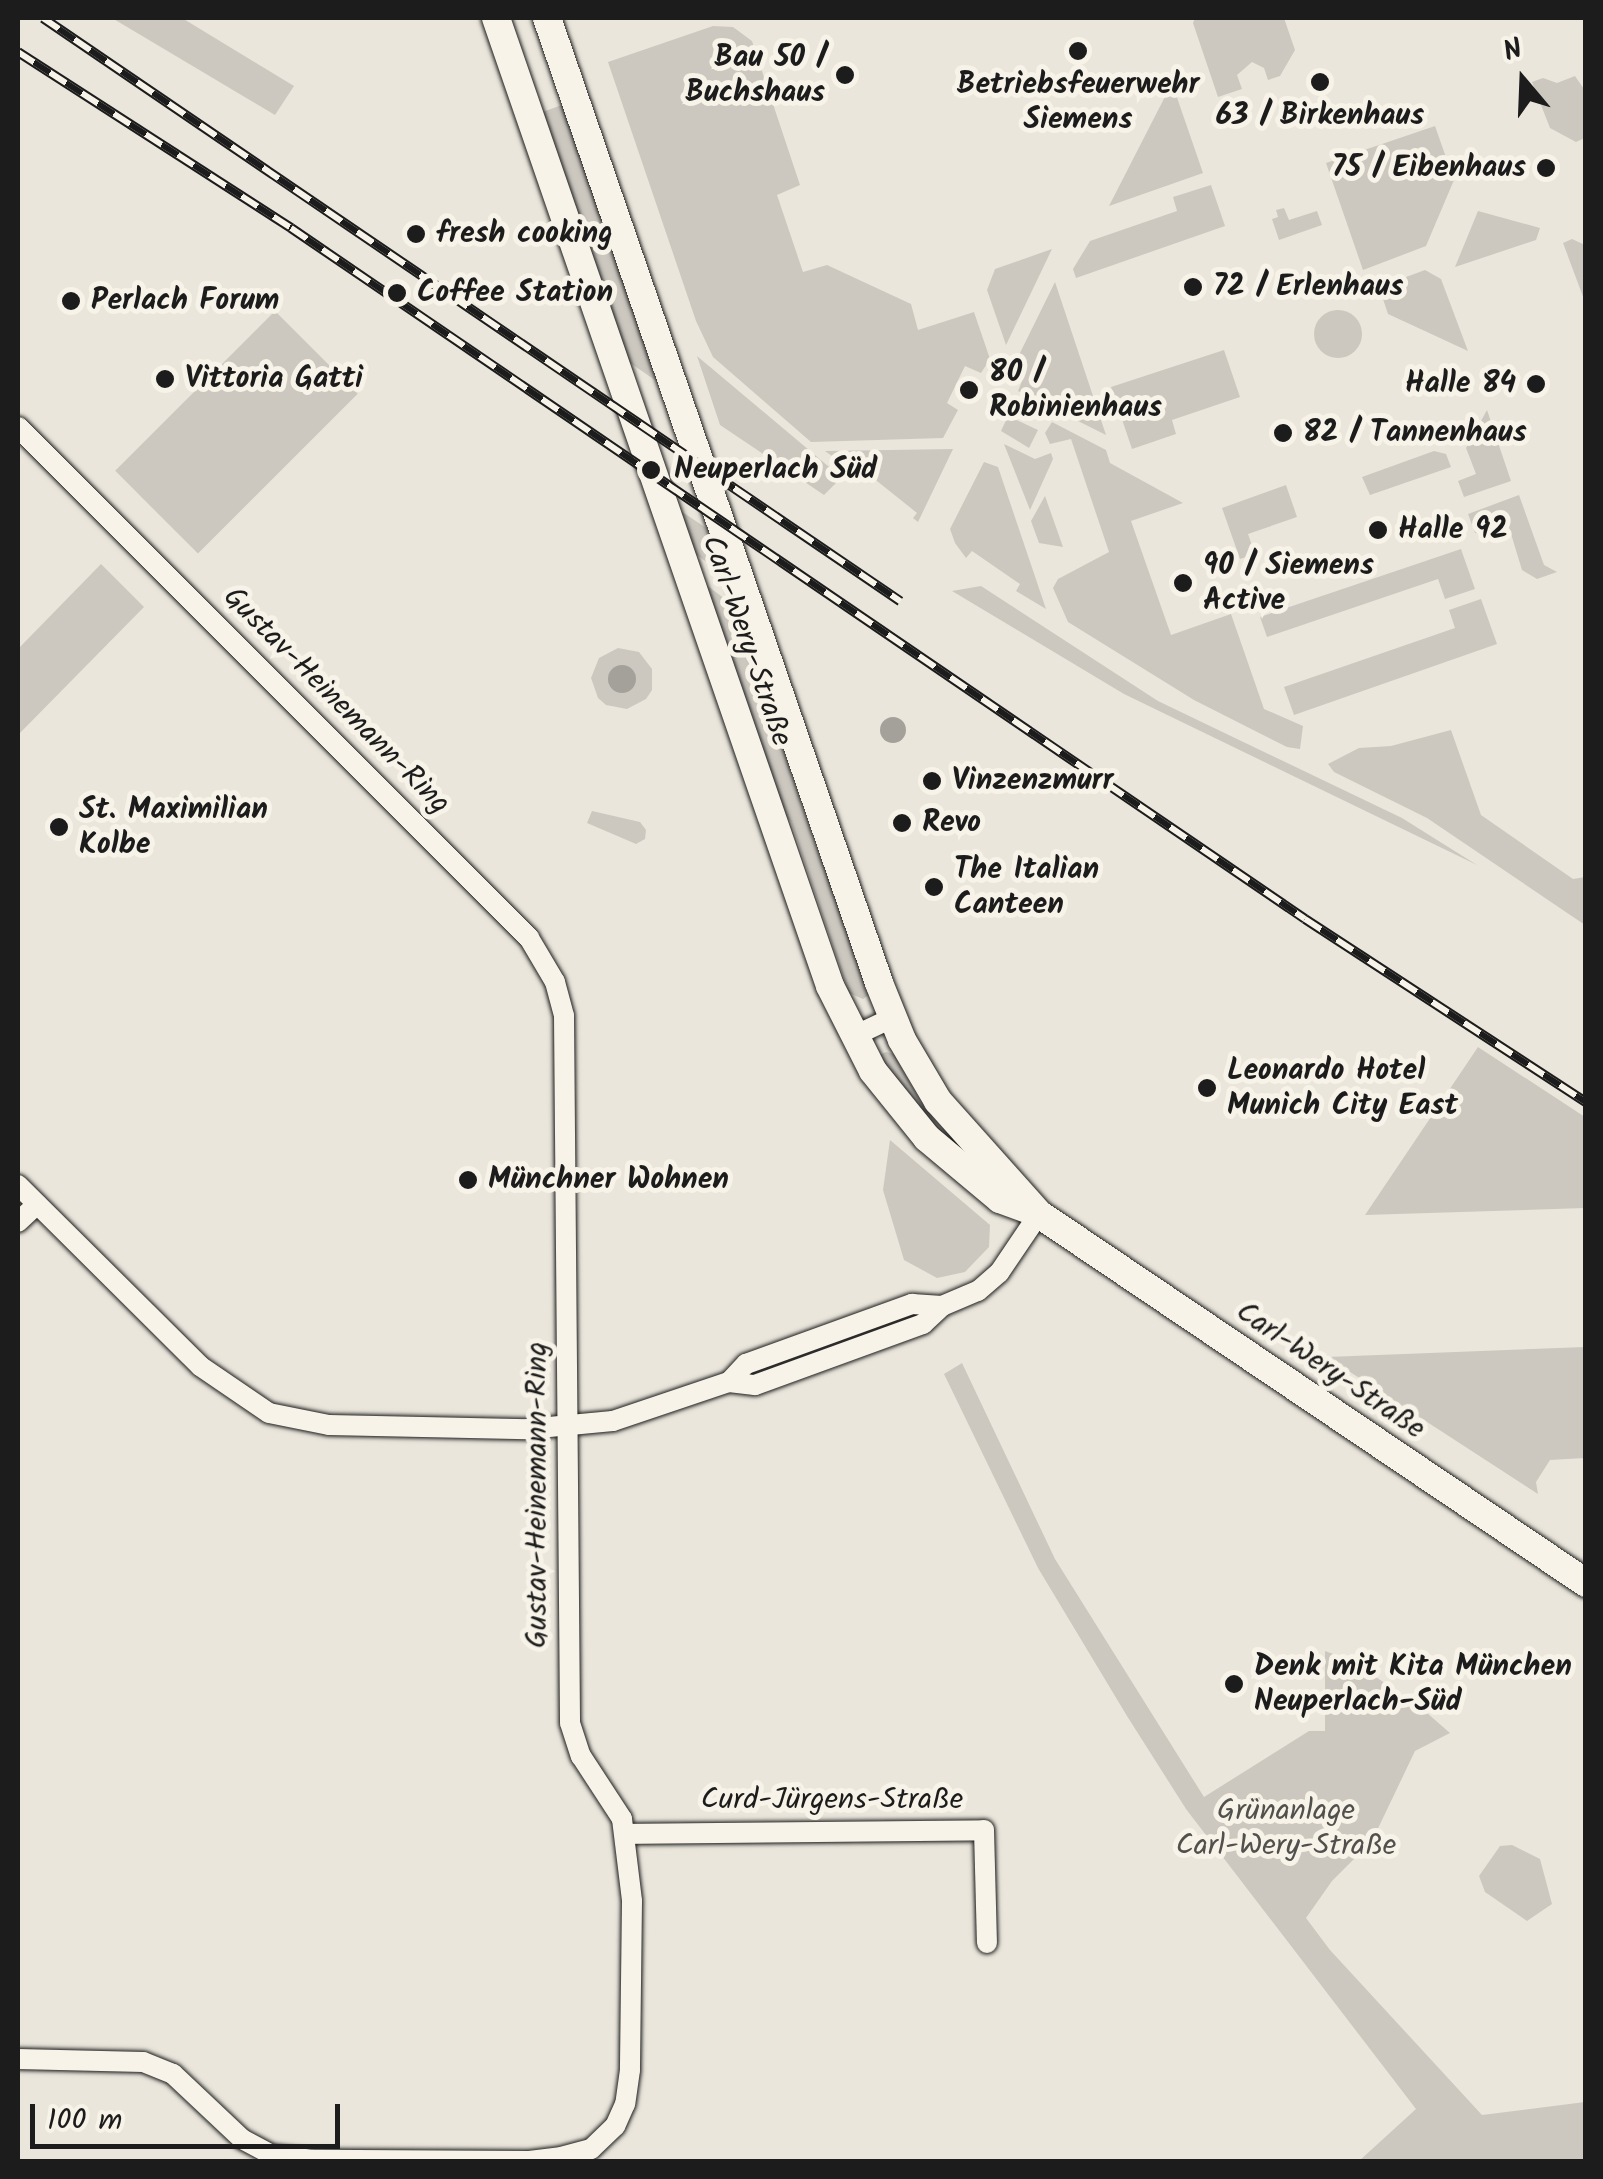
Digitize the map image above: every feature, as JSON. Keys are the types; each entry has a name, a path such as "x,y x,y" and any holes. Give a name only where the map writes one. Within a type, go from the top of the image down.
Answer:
{"main road":[{"name":"Carl-Wery-Straße","path":"496,18 830,986 874,1071 927,1138 1000,1199 1039,1214 1586,1583"},
{"name":"Carl-Wery-Straße","path":"547,18 892,1018 912,1058 955,1123 1039,1214"}],"street":[{"name":"Gustav-Heinemann-Ring","path":"18,427 529,938 544,962 564,1016 570,1722 581,1756 627,1834 632,1902 630,2070 625,2104 615,2126 591,2149 529,2161 313,2160 272,2156 242,2139 173,2074 143,2062 18,2059"},
{"path":"854,1036 892,1018"},
{"path":"18,1185 200,1366 269,1412 330,1426 569,1426 612,1421 730,1382 755,1385 923,1324 942,1306 978,1292 999,1274 1039,1214"},
{"path":"18,1222 36,1204"},
{"name":"Curd-Jürgens-Straße","path":"627,1834 984,1830 987,1943"}],"green space":[{"path":"112,18 182,18 294,86 275,115"},
{"path":"1195,18 1284,18 1295,50 1280,76 1268,80 1264,68 1252,62 1237,75 1242,89 1218,97 1193,23"},
{"path":"713,26 733,27 752,41 800,185 777,195 803,272 827,265 911,304 918,330 974,312 990,359 981,373 965,366 947,403 958,410 943,438 811,442 713,357 696,321 608,62"},
{"path":"1575,76 1586,92 1585,138 1576,142 1550,128 1532,82 1543,78 1557,83"},
{"path":"1172,83 1203,173 1109,206"},
{"path":"570,102 668,389 620,356 537,114"},
{"path":"1435,126 1454,180 1426,246 1363,270 1326,163"},
{"path":"1211,185 1225,226 1076,278 1073,269 1090,241 1177,211 1173,197"},
{"path":"1284,208 1289,220 1317,211 1322,225 1279,240 1272,219 1278,217 1276,210"},
{"path":"1478,211 1540,228 1536,240 1455,267"},
{"path":"1572,239 1585,245 1585,302 1563,243"},
{"path":"1052,249 1006,345 987,290 995,269"},
{"path":"1425,270 1441,279 1468,351 1388,314 1379,287"},
{"path":"1055,282 1106,435 1018,391 1024,376 1011,371"},
{"path":"1338,310 1355,317 1362,334 1355,351 1338,358 1321,351 1314,334 1321,317"},
{"path":"275,311 358,394 198,554 115,471"},
{"path":"1224,350 1240,397 1172,420 1176,434 1132,449 1111,387"},
{"path":"697,356 841,477 824,495 720,425"},
{"path":"1487,410 1511,481 1464,497 1458,481 1476,474 1466,448"},
{"path":"1008,416 1038,430 1029,448 1001,431"},
{"path":"1052,422 1106,450 1110,463 1183,503 1131,521 1171,635 1231,614 1264,709 1303,726 1300,749 1287,747 1194,700 1068,622 1053,588 1058,579 1109,552 1071,439 1050,444 1045,433"},
{"path":"1004,444 1035,459 1051,453 1053,459 1030,510"},
{"path":"953,449 918,522 913,518 917,513 862,469 857,474 825,451"},
{"path":"1434,451 1446,454 1451,467 1370,495 1362,477"},
{"path":"984,462 998,467 1046,609 1016,591 1020,584 972,551 966,558 955,543 950,529"},
{"path":"1286,485 1297,517 1248,534 1255,554 1240,559 1222,508"},
{"path":"1519,495 1544,565 1557,572 1537,579 1522,570 1508,524 1475,533 1468,514"},
{"path":"1045,496 1063,547 1039,543 1031,521"},
{"path":"675,507 721,538 729,579 689,549"},
{"path":"1461,549 1475,589 1445,599 1438,579 1267,637 1260,617"},
{"path":"101,564 144,607 18,735 18,649"},
{"path":"705,584 729,602 737,615 820,858 833,874 870,994 863,999 849,993 791,822 777,805"},
{"path":"981,586 1158,701 1402,818 1477,865 1124,694 952,591"},
{"path":"1481,599 1497,644 1294,715 1284,687 1455,628 1449,610"},
{"path":"618,648 639,652 652,669 652,690 646,699 627,709 606,705 598,698 591,678 599,658"},
{"path":"1451,730 1481,815 1573,879 1585,877 1585,925 1427,818 1334,772 1328,764 1359,748 1391,746"},
{"path":"592,811 640,822 646,830 645,839 636,844 587,823"},
{"path":"1478,1047 1585,1117 1585,1208 1365,1215"},
{"path":"894,1054 920,1101 963,1159 901,1100 879,1055"},
{"path":"890,1140 990,1225 989,1247 965,1272 937,1278 904,1260 883,1190"},
{"path":"1585,1347 1585,1458 1550,1460 1536,1482 1538,1494 1327,1357"},
{"name":"Grünanlage Carl-Wery-Straße","path":"962,1363 1055,1559 1204,1797 1309,1731 1325,1731 1325,1651 1352,1661 1419,1706 1450,1733 1415,1751 1372,1841 1332,1881 1306,1918 1330,1950 1482,2115 1585,2102 1585,2161 1359,2161 1416,2109 1186,1809 1127,1716 1038,1568 944,1374"},
{"path":"1512,1845 1540,1859 1552,1904 1527,1921 1485,1892 1479,1876 1500,1846"}],"shaded area":[{"path":"622,665 632,669 636,679 632,689 622,693 612,689 608,679 612,669"},
{"path":"893,717 902,721 906,730 902,739 893,743 884,739 880,730 884,721"}],"railway":[{"path":"43,18 900,601"},
{"path":"18,52 291,228 1305,919 1586,1102"}],"place":[{"name":"Betriebsfeuerwehr Siemens","path":"1078,51"},
{"name":"Bau 50 / Buchshaus","path":"845,75"},
{"name":"63 / Birkenhaus","path":"1320,82"},
{"name":"75 / Eibenhaus","path":"1546,168"},
{"name":"fresh cooking","path":"416,234"},
{"name":"72 / Erlenhaus","path":"1193,287"},
{"name":"Coffee Station","path":"397,293"},
{"name":"Perlach Forum","path":"71,301"},
{"name":"Vittoria Gatti","path":"165,379"},
{"name":"Halle 84","path":"1536,384"},
{"name":"80 / Robinienhaus","path":"969,390"},
{"name":"82 / Tannenhaus","path":"1283,433"},
{"name":"Neuperlach Süd","path":"651,470"},
{"name":"Halle 92","path":"1378,530"},
{"name":"90 / Siemens Active","path":"1183,583"},
{"name":"Vinzenzmurr","path":"932,781"},
{"name":"Revo","path":"902,823"},
{"name":"St. Maximilian Kolbe","path":"59,827"},
{"name":"The Italian Canteen","path":"934,887"},
{"name":"Leonardo Hotel Munich City East","path":"1207,1088"},
{"name":"Münchner Wohnen","path":"468,1180"},
{"name":"Denk mit Kita München Neuperlach-Süd","path":"1234,1684"}]}
